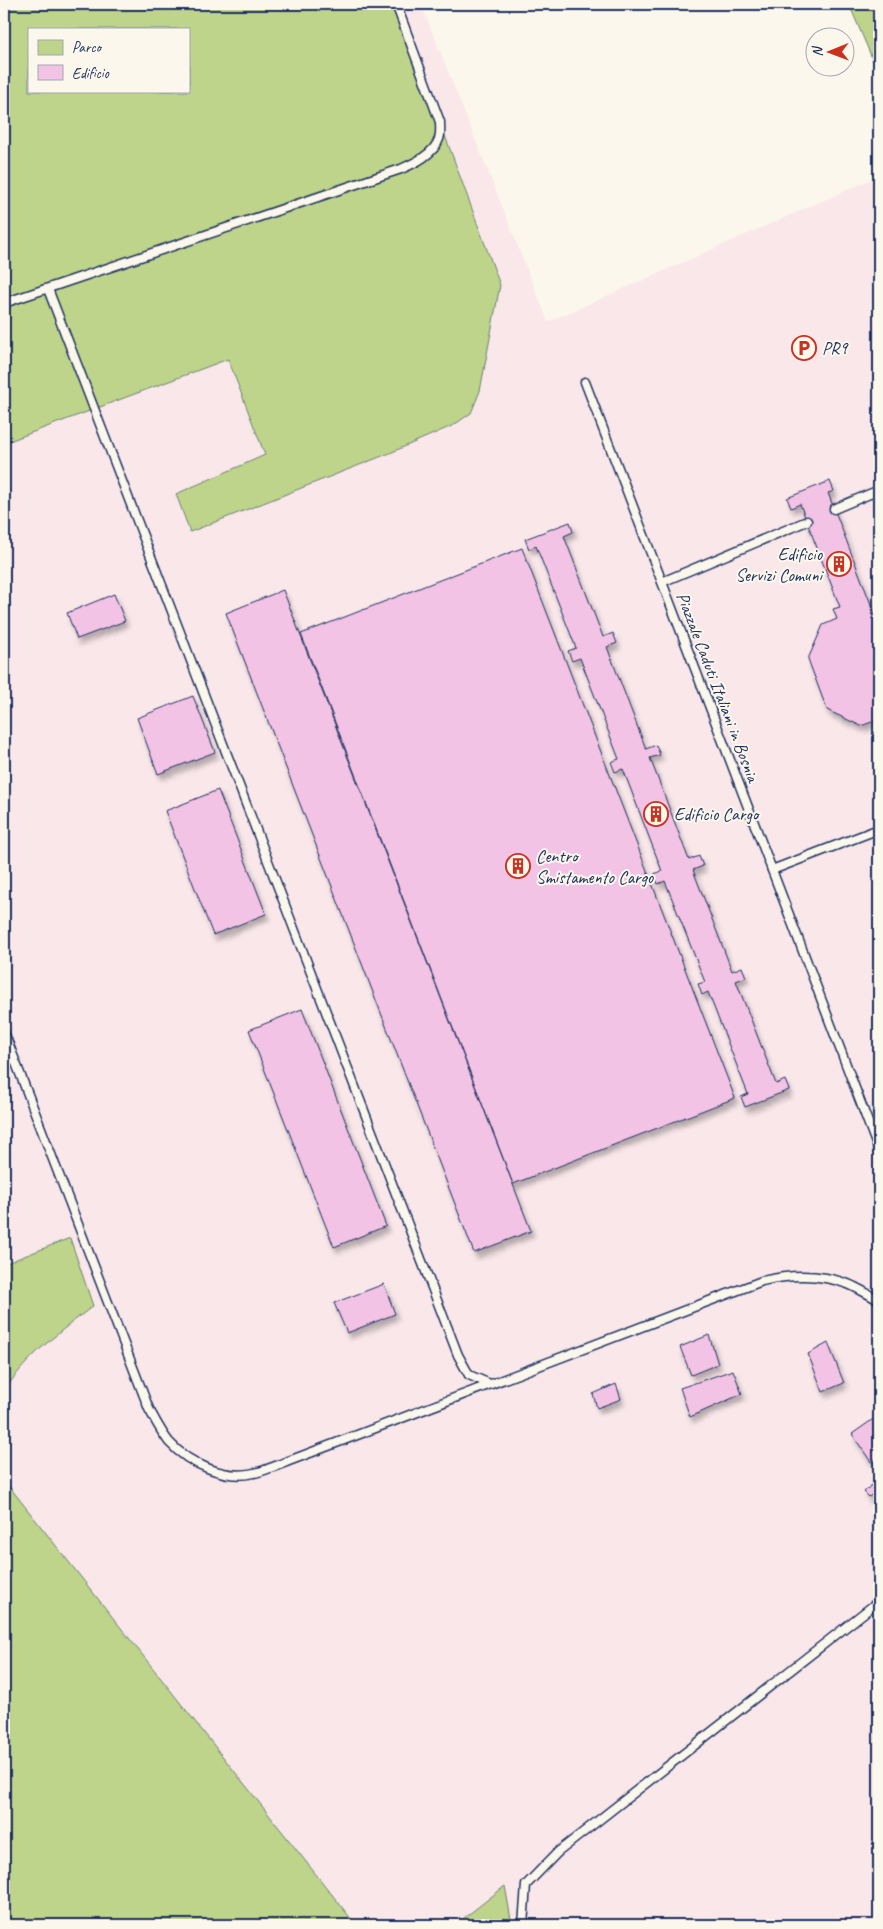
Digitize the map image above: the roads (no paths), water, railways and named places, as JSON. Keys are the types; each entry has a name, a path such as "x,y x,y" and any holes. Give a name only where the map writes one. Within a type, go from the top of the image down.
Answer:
{"lane":[{"path":"4,303 401,169 430,151 439,139 440,122 396,4"},
{"path":"48,289 458,1355 469,1375 490,1384"},
{"path":"585,382 662,582"},
{"path":"834,509 879,490"},
{"name":"Piazzale Caduti Italiani in Bosnia","path":"807,521 662,582 879,1151"},
{"path":"772,870 879,829"},
{"path":"4,1032 149,1408 168,1441 190,1460 219,1472 253,1474 762,1281 783,1276 826,1277 849,1284 879,1300"},
{"path":"523,1925 526,1885 547,1862 879,1600"}],"place":[{"name":"PR9","path":"804,348"},
{"name":"Edificio Servizi Comuni","path":"839,564"},
{"name":"Edificio Cargo","path":"656,814"},
{"name":"Centro Smistamento Cargo","path":"518,866"}]}
